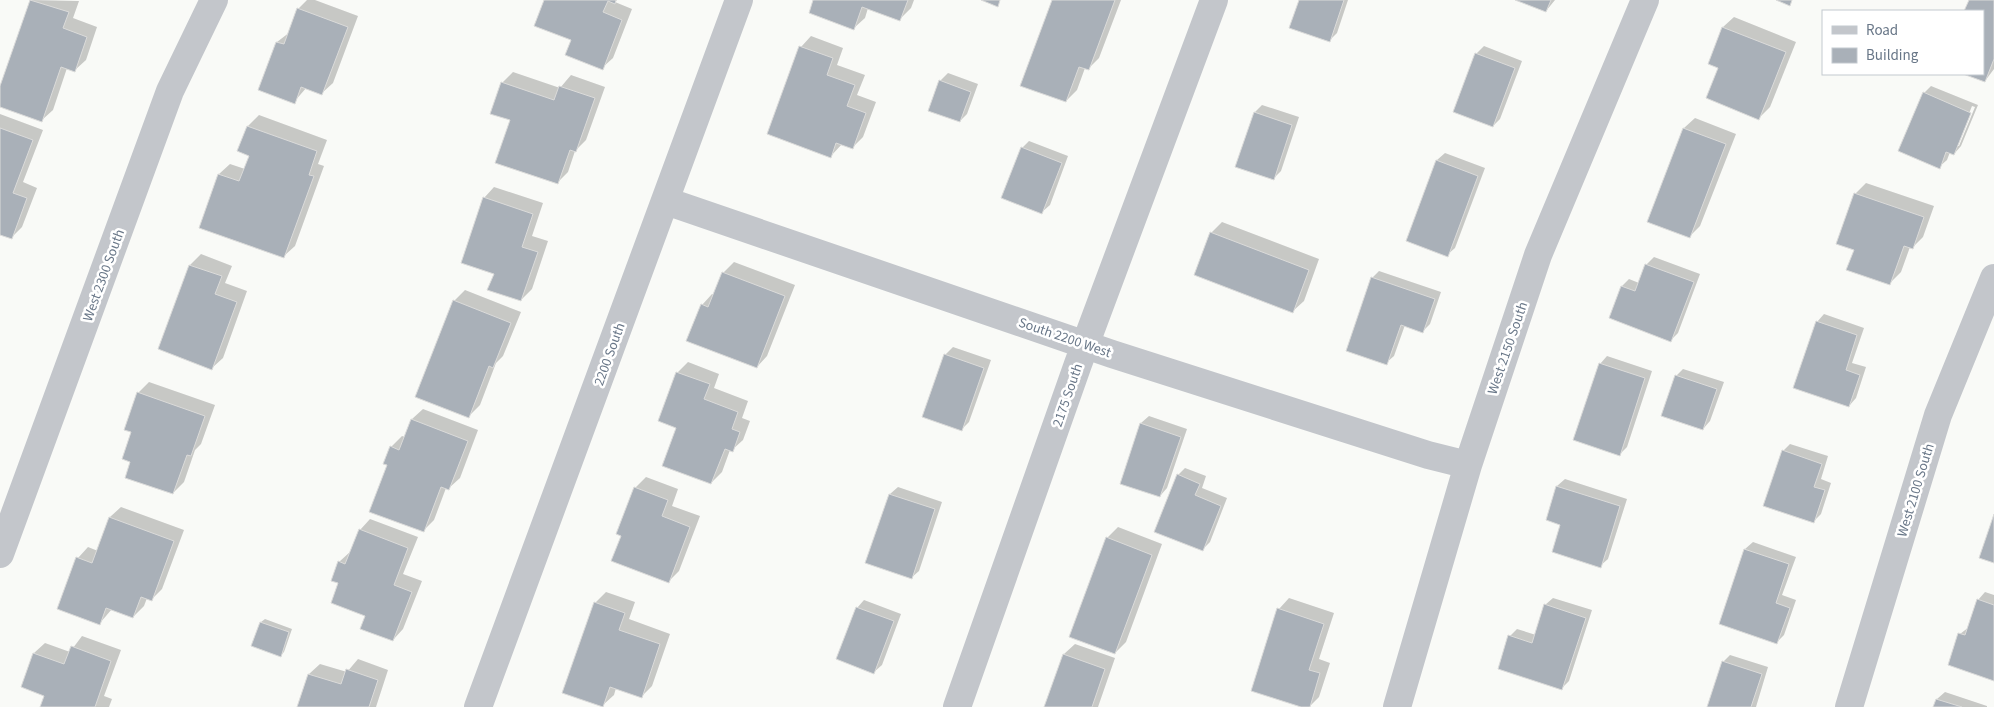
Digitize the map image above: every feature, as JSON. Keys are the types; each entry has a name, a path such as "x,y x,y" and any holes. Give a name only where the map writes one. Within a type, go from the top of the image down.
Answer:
{"street":[{"name":"West 2300 South","path":"0,554 170,91 214,0"},
{"name":"2200 South","path":"478,707 739,0"},
{"name":"2175 South","path":"957,707 1085,344 1214,0"},
{"name":"West 2150 South","path":"1397,707 1468,465 1538,255 1645,0"},
{"name":"South 2200 West","path":"666,201 1085,344 1419,452 1468,465"},
{"name":"West 2100 South","path":"1849,707 1938,415 1994,278"}],"building":[{"path":"30,0 69,12 63,28 87,37 75,72 61,67 42,122 0,107 0,86"},
{"path":"544,0 616,0 615,4 608,1 603,12 622,20 603,70 565,55 571,40 534,26"},
{"path":"813,0 908,0 900,21 862,7 854,30 809,13"},
{"path":"981,0 1000,0 998,7"},
{"path":"1052,0 1115,0 1089,70 1079,67 1066,102 1020,86"},
{"path":"1299,0 1344,0 1330,42 1289,28"},
{"path":"1515,0 1551,0 1546,12"},
{"path":"1776,0 1792,0 1790,6"},
{"path":"1969,0 1994,0 1994,59 1985,82 1966,75 1984,75 1984,10 1964,10"},
{"path":"297,8 348,27 322,95 301,87 295,104 258,90 276,42 284,44"},
{"path":"1722,27 1786,52 1759,120 1706,98 1718,68 1708,64"},
{"path":"799,46 833,58 827,75 855,85 847,106 866,113 853,149 836,143 831,158 767,134"},
{"path":"1475,53 1515,68 1493,127 1453,112"},
{"path":"939,80 971,92 960,122 928,111"},
{"path":"501,82 554,100 559,86 595,98 576,152 570,150 558,184 495,163 510,120 490,114"},
{"path":"1923,92 1971,113 1954,155 1946,152 1940,169 1898,151"},
{"path":"1254,112 1292,125 1274,180 1235,167"},
{"path":"247,126 317,151 309,175 314,176 284,258 199,228 218,174 239,181 249,156 237,151"},
{"path":"0,128 33,140 13,193 27,198 12,239 0,235"},
{"path":"1683,128 1726,144 1690,238 1647,222"},
{"path":"1021,147 1062,163 1042,214 1001,198"},
{"path":"1436,160 1478,176 1448,257 1406,241"},
{"path":"1854,193 1924,217 1913,249 1904,246 1890,285 1846,270 1854,250 1836,244"},
{"path":"483,197 533,214 522,247 538,252 521,301 487,290 494,274 461,263"},
{"path":"1210,232 1309,270 1293,313 1194,275"},
{"path":"1645,264 1694,282 1671,342 1609,318 1621,286 1635,291"},
{"path":"189,265 222,276 215,294 237,302 212,370 158,349"},
{"path":"722,272 785,296 757,368 686,341 701,304 708,307"},
{"path":"1371,277 1435,299 1423,333 1401,325 1387,365 1346,351"},
{"path":"453,300 511,323 493,368 489,366 469,418 415,397"},
{"path":"1816,321 1857,335 1846,370 1860,375 1849,407 1793,388"},
{"path":"944,354 984,368 962,431 922,417"},
{"path":"1599,363 1645,378 1620,456 1573,440"},
{"path":"676,372 710,384 704,399 738,412 732,429 740,432 733,452 725,449 711,484 662,466 676,428 658,421"},
{"path":"1675,375 1717,389 1703,430 1661,416"},
{"path":"137,392 205,416 191,456 187,455 173,494 125,478 130,462 122,459 131,432 124,430"},
{"path":"411,419 468,441 449,490 441,487 424,532 369,512 387,465 383,464 390,446 399,450"},
{"path":"1140,423 1181,437 1160,497 1120,484"},
{"path":"1782,450 1822,464 1814,487 1825,490 1814,523 1763,506"},
{"path":"1177,474 1200,484 1195,495 1221,506 1203,551 1154,532"},
{"path":"1556,486 1620,506 1601,568 1552,552 1560,525 1546,520"},
{"path":"634,487 668,500 662,516 690,527 669,583 611,561 621,536 616,534"},
{"path":"889,494 935,509 912,579 865,563"},
{"path":"1994,514 1994,563 1979,558"},
{"path":"109,517 174,541 152,601 141,597 133,618 106,608 100,625 57,609 76,557 92,563"},
{"path":"359,529 408,548 394,585 412,592 393,641 360,629 365,616 331,603 338,583 331,581 338,561 345,564"},
{"path":"1106,537 1152,555 1115,654 1069,637"},
{"path":"1744,549 1789,564 1776,603 1790,608 1777,644 1719,624"},
{"path":"1977,599 1994,605 1994,681 1948,665 1958,633 1965,635"},
{"path":"594,602 625,613 619,630 660,644 642,698 610,687 603,707 562,693"},
{"path":"1544,604 1586,618 1562,690 1498,669 1508,635 1532,643"},
{"path":"856,607 894,621 874,674 836,659"},
{"path":"1277,608 1324,624 1309,670 1320,673 1310,707 1301,707 1251,691"},
{"path":"260,622 289,632 281,657 251,646"},
{"path":"71,646 111,661 95,707 40,707 44,696 21,687 33,653 64,664"},
{"path":"1063,654 1105,669 1092,707 1044,707"},
{"path":"1722,661 1762,674 1751,707 1707,707"},
{"path":"346,669 378,680 369,707 297,707 308,674 341,684"},
{"path":"1936,699 1962,707 1933,707"}]}
